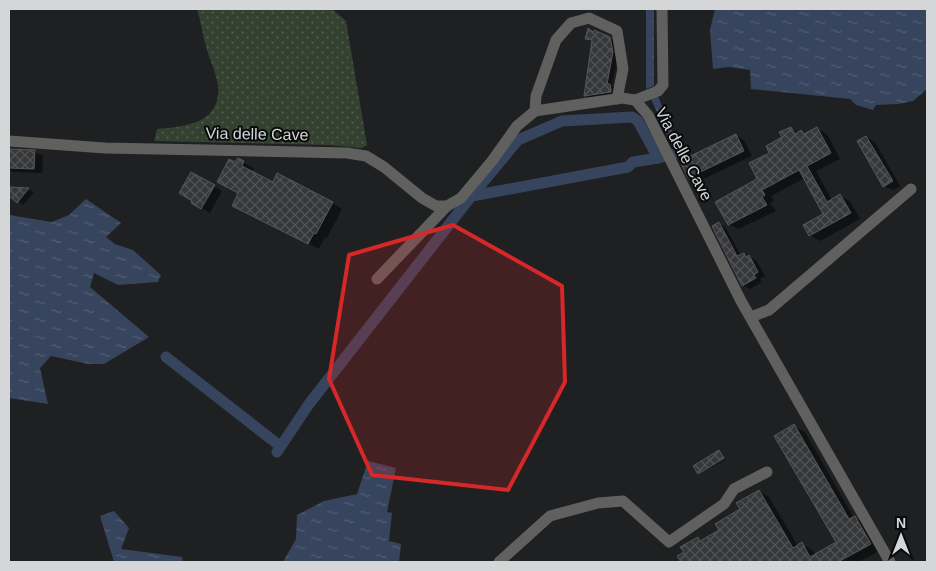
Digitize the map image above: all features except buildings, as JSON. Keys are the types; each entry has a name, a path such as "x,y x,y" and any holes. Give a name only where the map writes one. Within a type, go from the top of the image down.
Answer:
{"street":[{"path":"635,100 658,91 664,85 662,9"},
{"path":"377,279 446,206 461,198 492,161 517,126 535,111 536,96 556,40 571,23 590,18 618,31 623,69 617,99"},
{"name":"Via delle Cave","path":"535,111 617,99 635,100 648,115 750,317 890,562"},
{"name":"Via delle Cave","path":"9,141 105,148 347,153 366,156 384,167 422,198 436,206 446,206"},
{"path":"750,317 769,310 911,189"},
{"path":"499,562 550,516 598,503 623,501 669,542 724,504 734,489 767,472"}],"highlighted area":[{"path":"453,225 562,286 565,382 508,490 372,475 329,379 349,255"}],"green space":[{"path":"197,9 332,9 346,21 367,145 362,148 329,145 154,141 157,129 195,122 210,113 215,105 218,95 218,84"}],"water":[{"path":"646,9 654,9 654,86 646,89"},
{"path":"715,9 927,9 927,89 913,101 876,105 873,110 856,105 850,99 751,89 750,70 728,67 713,69 710,30"},
{"path":"658,96 681,153 680,155 676,156 651,99"},
{"path":"86,199 121,223 106,237 115,244 133,250 161,275 158,282 118,285 94,273 90,287 149,337 104,364 88,364 51,356 40,368 48,404 9,398 9,215 52,222 69,215"},
{"path":"368,461 396,468 387,512 392,513 389,541 401,544 399,562 283,562 296,539 297,515 324,501 357,494"},
{"path":"114,511 129,528 121,549 182,557 183,562 114,562 100,516"}],"waterway":[{"path":"277,452 309,404 469,199 518,140 562,121 632,117 638,121 658,158 676,153"},
{"path":"472,196 628,167 633,162 658,158"},
{"path":"166,357 280,446"}]}
